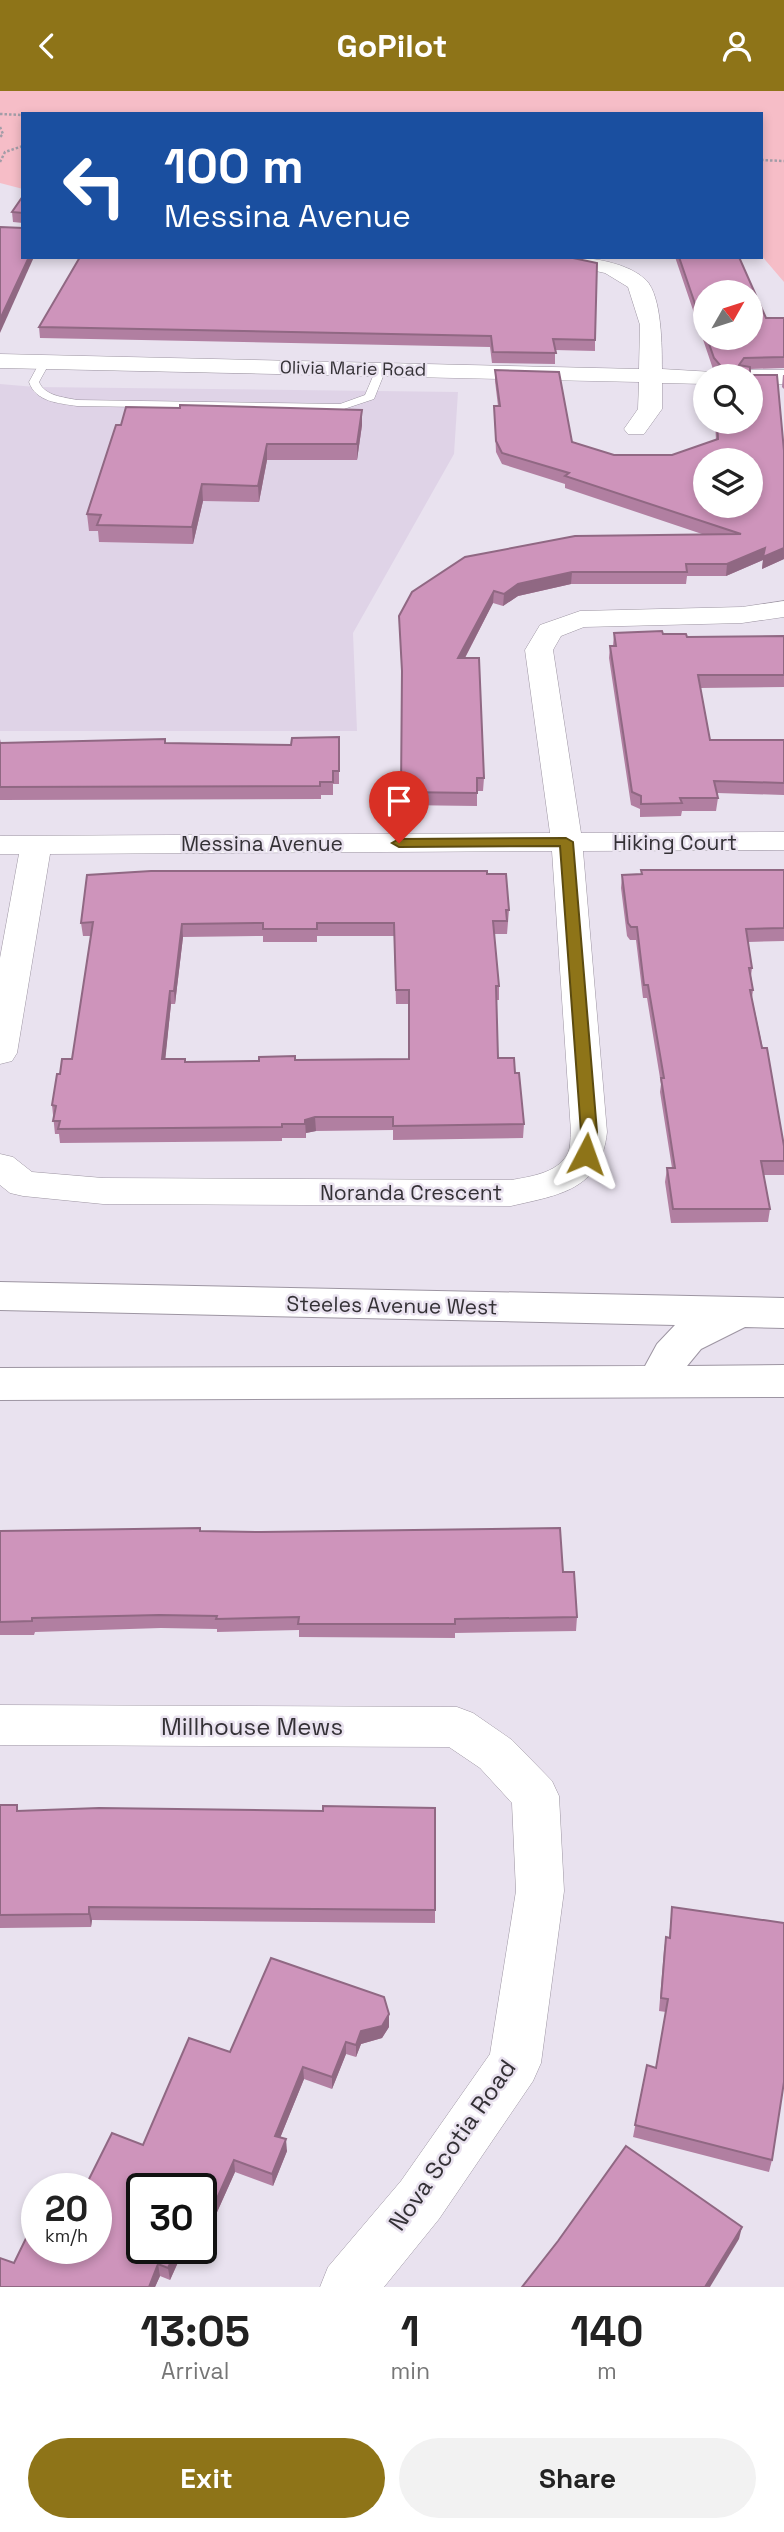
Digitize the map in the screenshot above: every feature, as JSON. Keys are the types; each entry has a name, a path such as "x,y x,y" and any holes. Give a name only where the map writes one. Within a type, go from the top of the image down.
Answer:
{"main road":[{"name":"Steeles Avenue West","path":"0,1296 784,1313"},
{"path":"659,1383 669,1353 692,1332 739,1313"},
{"path":"0,1384 784,1381"}],"street":[{"path":"539,259 573,260 612,268 638,284 651,325 648,376 650,409 636,429"},
{"name":"Olivia Marie Road","path":"0,361 693,377"},
{"path":"763,377 784,377"},
{"path":"566,842 539,650 550,631 580,619 742,615 784,609"},
{"name":"Hiking Court","path":"566,842 784,841"},
{"name":"Messina Avenue","path":"0,845 566,842"},
{"name":"Noranda Crescent","path":"0,1166 23,1184 103,1191 511,1193 546,1185 573,1173 586,1154 589,1132 566,842"},
{"path":"0,1052 36,845"},
{"name":"Millhouse Mews","path":"0,1725 457,1727 496,1754"},
{"name":"Nova Scotia Road","path":"348,2287 419,2200 514,2063 540,1891 535,1796 496,1754"}],"lane":[{"path":"45,362 34,382 41,394 69,402 100,403 348,406 373,394 381,369"}],"path":[{"path":"0,114 21,115"},
{"path":"0,127 3,134 0,137 9,139"},
{"path":"0,162 5,152 21,147"},
{"path":"763,160 784,161"}],"shaded area":[{"path":"0,91 784,91 784,282 763,257 763,112 21,112 21,188 0,183"},
{"path":"0,384 35,387 458,392 454,454 353,633 357,731 0,731"}],"building":[{"path":"21,199 21,213 12,212"},
{"path":"0,227 21,228 21,259 28,259 0,319"},
{"path":"79,259 578,259 597,263 595,340 553,339 556,353 493,352 491,336 39,327"},
{"path":"680,259 740,259 749,280 693,280 693,298"},
{"path":"763,311 766,318 784,318 784,357 744,358 740,364 719,364 711,350 763,350"},
{"path":"495,370 559,372 572,442 614,455 672,455 718,439 718,434 763,434 763,375 777,375 784,451 784,548 763,557 765,548 727,564 686,564 687,572 572,572 518,584 504,594 494,591 458,658 479,658 484,778 477,778 477,793 401,792 402,671 399,616 412,592 465,557 575,536 741,534 565,476 569,473 502,453 496,441 494,406 500,406"},
{"path":"180,405 362,410 357,444 267,444 258,486 202,484 192,527 97,525 101,515 87,514 116,425 121,425 126,407 180,408"},
{"path":"662,631 663,634 686,634 687,637 784,636 784,675 698,675 710,740 784,740 784,783 714,781 718,798 680,798 682,803 641,804 641,796 632,792 610,646 616,646 614,633"},
{"path":"339,737 339,771 333,771 333,782 320,782 320,786 0,787 0,743 165,739 165,743 291,745 292,738"},
{"path":"641,870 784,870 784,928 746,929 752,968 749,968 753,990 750,990 762,1048 767,1048 784,1146 784,1161 761,1161 770,1209 673,1209 667,1168 675,1168 661,1078 664,1078 648,985 644,985 637,927 631,927 628,923 622,875 642,874"},
{"path":"151,871 487,871 487,874 506,874 509,910 506,910 507,921 493,921 499,986 496,986 498,1058 514,1058 515,1073 519,1073 524,1124 393,1126 393,1117 315,1117 305,1120 305,1124 282,1124 282,1127 58,1129 60,1121 53,1121 56,1106 52,1105 57,1074 60,1074 62,1059 72,1059 93,922 81,923 87,875","holes":["263,923 263,929 317,929 317,923 394,923 396,990 409,990 409,1059 295,1060 295,1056 259,1057 259,1061 185,1062 185,1059 162,1059 182,924"]},
{"path":"200,1528 200,1531 261,1532 560,1528 563,1572 574,1572 577,1617 455,1619 455,1624 298,1624 299,1617 216,1619 217,1616 159,1615 32,1618 32,1621 0,1622 0,1531"},
{"path":"0,1805 17,1805 17,1811 99,1808 323,1811 323,1806 435,1808 435,1910 89,1907 89,1914 0,1915"},
{"path":"672,1907 784,1923 784,2082 772,2160 635,2125 647,2065 656,2068 668,1999 661,1998 666,1937 670,1938"},
{"path":"271,1958 384,1997 389,2014 382,2026 361,2031 356,2045 346,2042 332,2077 303,2067 275,2136 286,2139 272,2174 234,2160 217,2199 217,2173 126,2173 126,2264 158,2264 149,2287 0,2287 0,2258 14,2263 21,2249 21,2264 112,2264 112,2173 92,2173 112,2133 143,2145 189,2038 230,2052"},
{"path":"626,2146 742,2227 705,2287 522,2287 558,2241"}],"route":[{"path":"399,843 566,842 589,1132 586,1154"}]}
